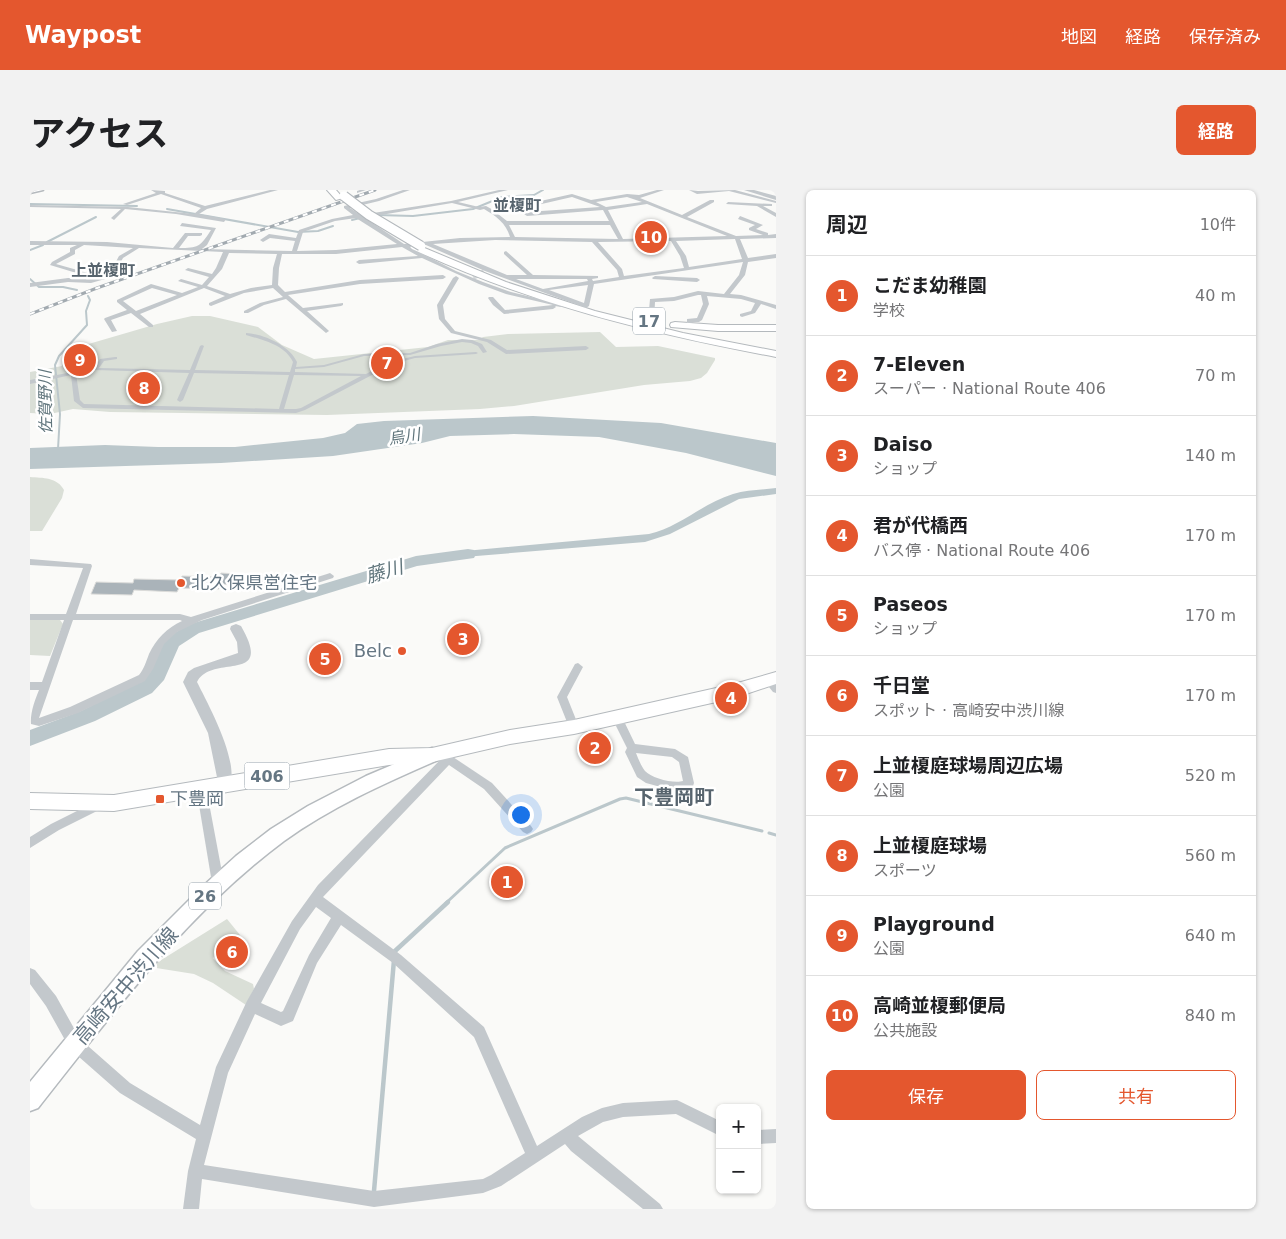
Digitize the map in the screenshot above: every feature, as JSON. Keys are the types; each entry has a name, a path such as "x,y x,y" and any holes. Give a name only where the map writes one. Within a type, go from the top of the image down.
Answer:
{"highway":[{"name":"17","path":"331,190 340,195 363,216 489,280 561,305 676,339 776,359"},
{"name":"17","path":"421,246 526,290 575,306 649,323 776,330"},
{"name":"17","path":"526,290 731,344"},
{"name":"17","path":"614,320 776,352"},
{"name":"406","path":"30,801 102,803 160,796 224,783 389,757 442,755 510,737 574,727 774,683"}],"main road":[{"path":"30,191 39,190"},
{"name":"高崎安中渋川線","path":"30,1100 150,956 218,883 277,836 306,816 343,795 442,755"}],"street":[{"path":"153,190 205,208"},
{"path":"114,218 123,207 169,190"},
{"path":"196,214 205,208 276,190"},
{"path":"408,190 346,207 421,257 529,298 561,305"},
{"path":"375,214 451,202 476,195 506,190"},
{"path":"633,190 626,192 639,197 658,190"},
{"path":"691,190 697,192 729,190 776,204"},
{"path":"747,190 776,198"},
{"path":"470,193 476,195"},
{"path":"591,202 627,195 737,238 743,248 746,260 745,272 725,296"},
{"path":"494,213 572,196 604,207 621,241"},
{"path":"684,216 712,201"},
{"path":"451,202 494,213 508,223 612,223"},
{"path":"527,214 604,207 626,207 647,203"},
{"path":"728,203 776,204"},
{"path":"757,204 776,215"},
{"path":"30,206 87,205 123,207 196,214 224,220"},
{"path":"123,207 142,216"},
{"path":"288,232 300,232 334,220 359,217"},
{"path":"740,218 760,225 751,229 774,236"},
{"path":"508,223 513,239"},
{"path":"182,225 214,229 204,245 197,249"},
{"path":"294,253 300,232"},
{"path":"175,250 188,233 211,235"},
{"path":"264,240 269,236 298,240"},
{"path":"30,243 107,244 175,250 197,249 294,253 421,246 460,240 621,241 774,236"},
{"path":"673,240 683,256 687,269"},
{"path":"594,241 620,270 621,276"},
{"path":"83,244 72,249 73,253 53,265 75,273 103,278"},
{"path":"421,246 586,306 590,280"},
{"path":"30,285 68,280 91,281 103,278 114,270 121,257 138,247"},
{"path":"114,331 107,319 134,312 203,286 219,269 227,250"},
{"path":"280,252 277,290 286,295 326,331"},
{"path":"506,253 529,272 530,276"},
{"path":"506,277 530,276 590,280 634,277 776,256"},
{"path":"358,262 421,257"},
{"path":"759,258 776,260"},
{"path":"436,263 443,277"},
{"path":"689,326 689,320 698,320 706,304 696,280 697,267"},
{"path":"188,270 214,276"},
{"path":"546,289 621,276 696,280"},
{"path":"246,312 286,295 360,282 472,277"},
{"path":"456,278 440,305 442,319 453,332 488,341 506,352 586,348"},
{"path":"181,281 215,288 228,295"},
{"path":"151,326 119,301 151,286 183,295"},
{"path":"211,304 228,295 257,288 276,286"},
{"path":"649,323 652,300 674,299 700,293 759,302 776,308"},
{"path":"491,298 504,312 561,305"},
{"path":"742,315 753,312 759,302"},
{"path":"303,310 341,304"},
{"path":"248,334 270,340 294,358 281,410"},
{"path":"292,371 324,366 349,357 410,354 450,342 476,343 485,352"},
{"path":"180,400 202,346"},
{"path":"73,373 77,402 83,406 303,409 391,363 416,357 476,353"},
{"path":"96,370 102,360 115,358"},
{"path":"30,382 96,370 292,371 367,375"},
{"path":"30,562 88,566 34,721 39,722 74,710 142,678 148,671 154,652 162,640 190,620 330,576"},
{"path":"30,617 180,617 190,620"},
{"path":"224,783 222,761 215,732 190,682 194,674 213,665 240,659 245,655 243,642 236,630"},
{"path":"574,727 562,697 565,688 578,667"},
{"path":"30,686 45,686"},
{"path":"617,718 632,748 630,752 641,774 645,777 679,787 689,783 684,760 675,753 632,748"},
{"path":"190,1209 195,1171 221,1072 252,1006 296,925 314,898 442,755 488,786 527,829"},
{"path":"202,787 218,883"},
{"path":"30,843 55,827 102,803"},
{"path":"314,898 397,959 479,1032 534,1156"},
{"path":"252,1006 281,1019 288,1016 313,960 340,916"},
{"path":"30,974 51,1001 75,1044 125,1088 204,1136"},
{"path":"195,1171 374,1199 483,1186 496,1181 568,1136 572,1131 602,1114 632,1109 677,1107 716,1127"},
{"path":"568,1136 576,1146 639,1204 655,1209"},
{"path":"761,1137 776,1136"}],"shaded area":[{"path":"192,316 210,316 258,327 282,345 314,359 428,347 448,340 479,340 483,337 508,334 600,332 616,347 658,346 715,358 715,360 707,373 701,378 690,381 644,385 514,406 480,409 327,415 110,412 73,409 50,414 30,413 30,372 62,366 62,360 68,350 157,324"},
{"path":"30,477 54,480 64,490 62,498 42,531 30,531"},
{"path":"30,620 60,620 63,624 50,656 30,655"},
{"path":"227,919 240,935 213,958 225,971 253,984 254,989 246,1005 213,983 194,974 150,967"}],"water":[{"name":"烏川","path":"533,416 661,423 776,443 776,476 686,453 599,437 514,434 450,436 422,443 333,456 221,463 30,469 30,448 105,445 235,447 323,438 345,433 357,424 384,421"},
{"path":"776,488 776,494 739,499 670,534 645,542 452,558 445,556 465,551 649,534 671,526 712,503 733,494"}],"building":[{"name":"北久保県営住宅","path":"221,573 268,576 265,587 220,584 219,589 179,588 177,592 134,590 132,595 91,594 96,582 133,583 134,579 181,580 182,576 219,577"},
{"path":"239,940 247,948 225,969 215,958"}],"waterway":[{"path":"377,215 413,216 473,209 502,197 534,195 543,190"},
{"path":"30,204 137,206"},
{"path":"167,209 298,232 318,231 333,226"},
{"path":"352,220 368,216"},
{"path":"47,242 96,217"},
{"path":"30,250 43,245"},
{"name":"佐賀野川","path":"30,279 39,287 63,287 77,290"},
{"name":"佐賀野川","path":"58,449 60,414 55,365 59,356 87,325 86,311 90,300 88,296"},
{"name":"藤川","path":"30,738 88,716 145,688 158,675 167,650 173,642 193,629 416,561 468,554"},
{"path":"446,903 505,848 620,799 626,798 762,831"},
{"path":"769,833 776,835"},
{"path":"395,954 395,951 448,902"},
{"path":"374,1191 394,960"}],"tunnel":[{"path":"473,277 484,272"}],"railway":[{"path":"30,314 97,288 375,190"}],"place":[{"name":"高崎並榎郵便局","path":"651,237"},
{"name":"Playground","path":"80,360"},
{"name":"上並榎庭球場周辺広場","path":"387,363"},
{"name":"上並榎庭球場","path":"144,388"},
{"name":"北久保県営住宅","path":"181,583"},
{"name":"Daiso","path":"463,639"},
{"name":"Belc","path":"402,651"},
{"name":"Paseos","path":"325,659"},
{"name":"君が代橋西","path":"731,698"},
{"name":"7-Eleven","path":"595,748"},
{"name":"下豊岡","path":"160,799"},
{"name":"こだま幼稚園","path":"507,882"},
{"name":"千日堂","path":"232,952"}],"district":[{"name":"並榎町","path":"517,205"},
{"name":"上並榎町","path":"103,270"},
{"name":"下豊岡町","path":"674,797"}]}
